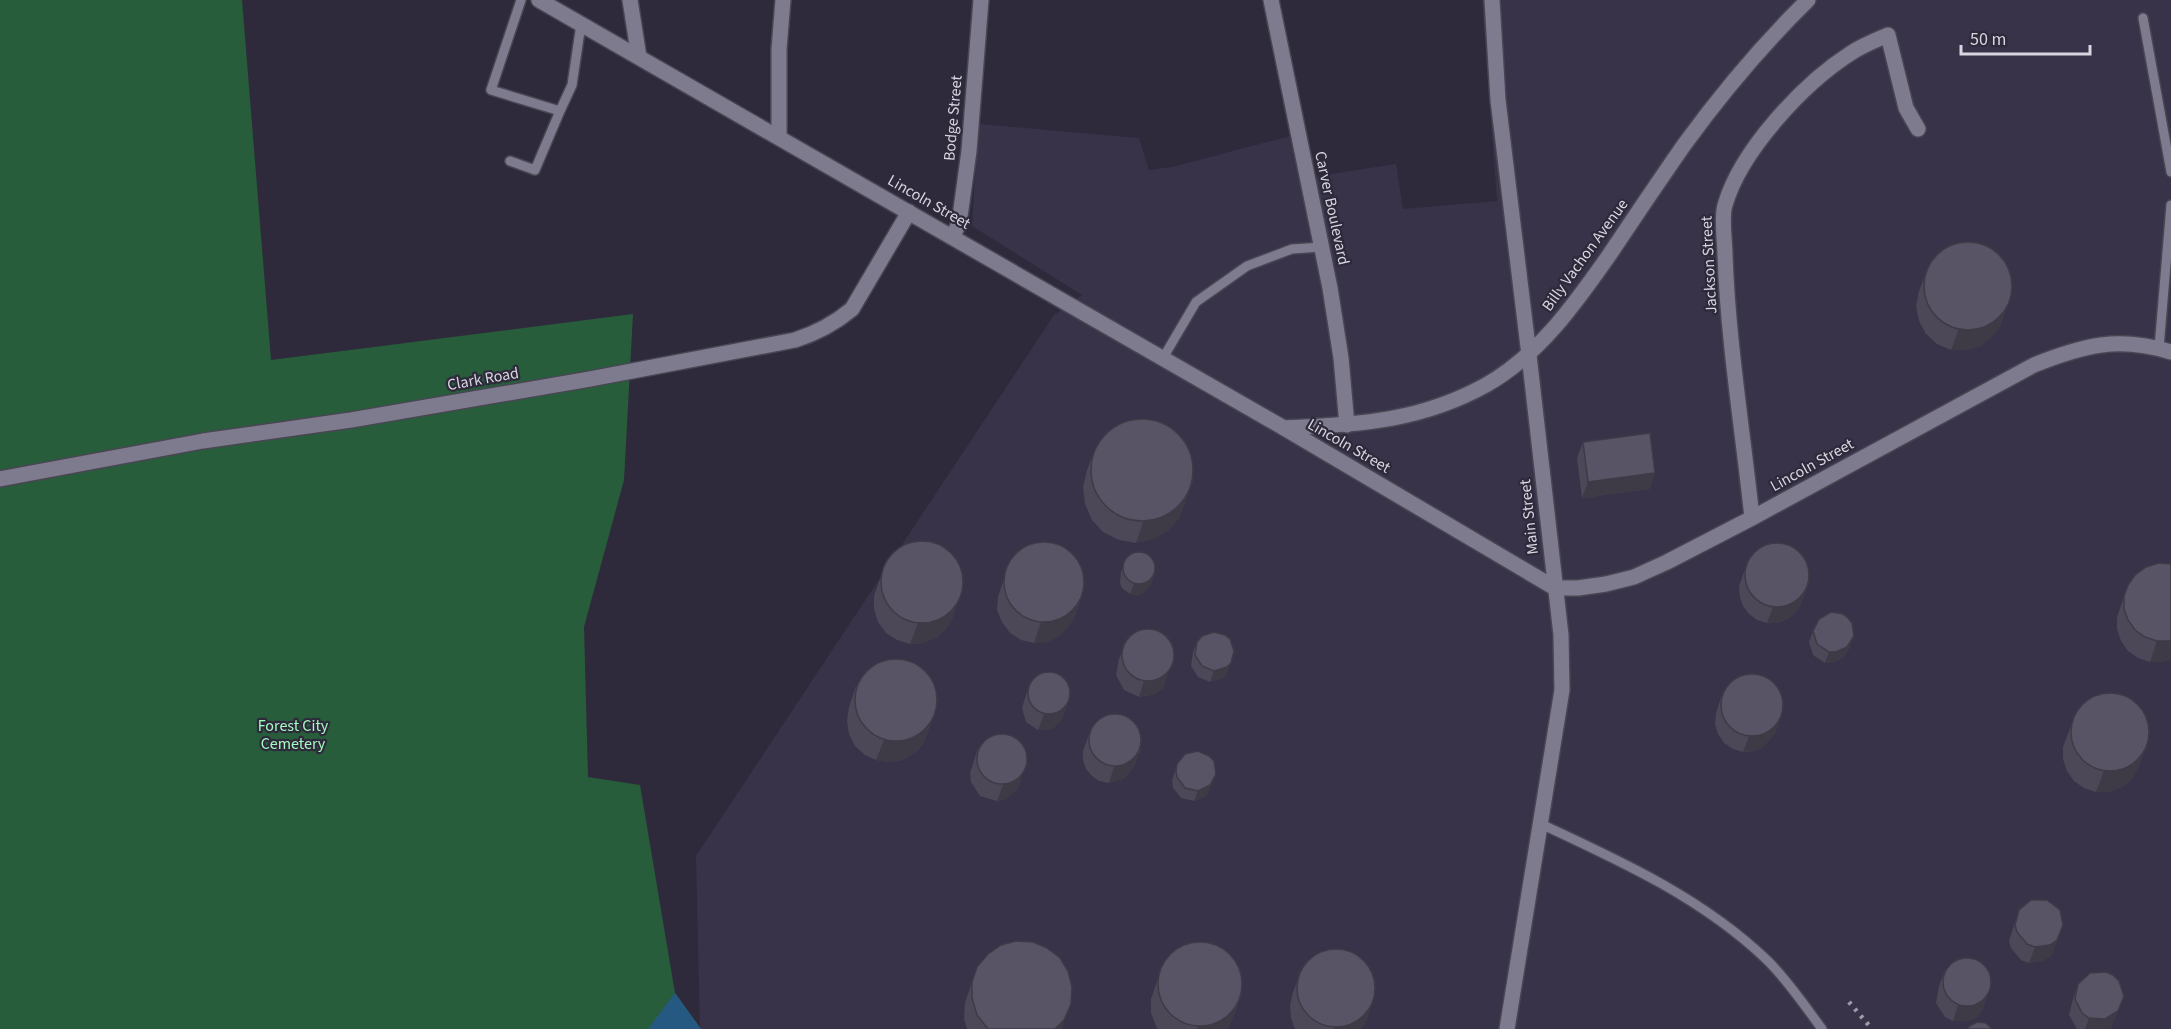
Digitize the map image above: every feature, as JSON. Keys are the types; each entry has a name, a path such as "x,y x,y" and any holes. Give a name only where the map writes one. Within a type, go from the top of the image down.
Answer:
{"street":[{"name":"Lincoln Street","path":"539,0 1284,428 1555,588 1596,585 1634,577 1667,562 2034,365 2063,353 2112,342 2165,350"},
{"path":"630,0 639,57"},
{"path":"778,137 779,50 783,0"},
{"name":"Bodge Street","path":"952,237 959,224 969,151 981,0"},
{"name":"Carver Boulevard","path":"1272,0 1322,247 1341,358 1347,424"},
{"name":"Main Street","path":"1492,0 1498,100 1561,635 1562,690 1507,1029"},
{"name":"Billy Vachon Avenue","path":"1284,428 1401,418 1429,410 1486,384 1529,355 1573,307 1686,143 1757,54 1808,0"},
{"name":"Jackson Street","path":"1752,518 1730,326 1724,207 1752,153 1765,134 1795,100 1852,52 1888,35 1906,108 1918,129"},
{"name":"Clark Road","path":"0,479 203,441 351,420 590,379 795,340 818,332 852,309 909,212"}],"lane":[{"path":"521,0 491,90 560,111"},
{"path":"2143,18 2171,172"},
{"path":"510,161 535,170 572,85 581,24"},
{"path":"2165,350 2171,205"},
{"path":"1163,358 1196,302 1247,266 1292,249 1322,247"},
{"path":"1541,824 1604,853 1686,897 1769,961 1822,1029"}],"shaded area":[{"path":"1482,0 2171,0 2171,1029 700,1029 696,856 1054,315 1082,295 972,226 978,124 1139,138 1149,170 1172,167 1290,136 1299,179 1396,164 1403,209 1497,201"}],"green space":[{"name":"Forest City Cemetery","path":"0,0 242,0 271,360 633,314 624,480 584,627 588,777 640,785 675,993 701,1029 0,1029"}],"water":[{"path":"675,993 701,1029 648,1029"}],"building":[{"path":"1968,242 1985,246 1999,255 2008,269 2012,286 2008,303 1999,317 1985,326 1968,330 1951,326 1937,317 1928,303 1924,286 1928,269 1937,255 1951,246"},
{"path":"1142,419 1162,423 1178,434 1189,450 1193,470 1189,490 1178,506 1162,517 1142,521 1122,517 1106,506 1095,490 1091,470 1095,450 1106,434 1122,423"},
{"path":"1650,433 1655,473 1588,482 1583,442"},
{"path":"922,541 938,545 951,553 959,566 963,582 959,598 951,611 938,619 922,623 906,619 893,611 885,598 881,582 885,566 893,553 906,545"},
{"path":"1044,542 1059,545 1072,554 1081,567 1084,582 1081,597 1072,610 1059,619 1044,622 1029,619 1016,610 1007,597 1004,582 1007,567 1016,554 1029,545"},
{"path":"1777,543 1795,548 1800,552 1804,557 1809,575 1804,593 1800,598 1795,602 1777,607 1759,602 1754,598 1750,593 1745,575 1750,557 1754,552 1759,548"},
{"path":"1139,552 1150,557 1155,568 1150,579 1139,584 1128,579 1123,568 1128,557"},
{"path":"2159,563 2171,564 2171,641 2157,641 2145,637 2135,630 2124,609 2124,596 2135,575 2146,567"},
{"path":"1831,612 1843,614 1848,618 1852,623 1854,636 1847,647 1836,652 1829,652 1817,644 1813,631 1819,619"},
{"path":"1148,629 1158,631 1166,637 1172,645 1174,655 1172,665 1166,673 1158,679 1148,681 1138,679 1130,673 1124,665 1122,655 1124,645 1130,637 1138,631"},
{"path":"1214,632 1230,639 1234,651 1231,663 1227,667 1214,671 1202,666 1195,655 1197,642 1202,636"},
{"path":"896,659 912,662 925,671 934,684 937,700 934,716 925,729 912,738 896,741 880,738 867,729 858,716 855,700 858,684 867,671 880,662"},
{"path":"1049,672 1064,678 1070,693 1064,708 1049,714 1034,708 1028,693 1034,678"},
{"path":"1746,674 1758,674 1774,683 1781,693 1783,705 1781,717 1774,727 1758,736 1746,736 1735,731 1726,722 1721,711 1721,699 1726,688 1735,679"},
{"path":"2110,693 2125,696 2142,710 2149,732 2146,747 2132,764 2110,771 2095,768 2078,754 2071,732 2074,717 2088,700"},
{"path":"1110,714 1120,714 1134,721 1141,740 1134,759 1120,766 1110,766 1100,762 1093,755 1089,745 1089,735 1093,725 1100,718"},
{"path":"997,734 1007,734 1020,741 1027,754 1027,764 1020,777 1007,784 997,784 988,780 981,773 977,764 977,754 981,745 988,738"},
{"path":"1198,751 1214,761 1216,774 1210,785 1198,791 1185,788 1177,777 1176,771 1177,764 1185,754"},
{"path":"2031,900 2047,900 2060,910 2063,925 2057,940 2050,945 2035,947 2027,944 2017,932 2015,925 2019,910"},
{"path":"1016,941 1033,942 1047,948 1060,958 1068,971 1072,987 1071,1004 1064,1020 1055,1029 988,1029 977,1015 972,998 972,982 977,967 988,954 1001,945"},
{"path":"1200,942 1216,945 1230,954 1239,968 1242,984 1239,1000 1230,1014 1216,1023 1200,1026 1184,1023 1170,1014 1161,1000 1158,984 1161,968 1170,954 1184,945"},
{"path":"1336,949 1351,952 1363,961 1372,973 1375,988 1372,1003 1363,1015 1351,1024 1336,1027 1321,1024 1309,1015 1300,1003 1297,988 1300,973 1309,961 1321,952"},
{"path":"1962,958 1972,958 1984,965 1991,977 1991,987 1984,999 1972,1006 1962,1006 1947,995 1943,987 1943,977 1954,962"},
{"path":"2106,972 2119,981 2124,996 2118,1011 2105,1019 2089,1018 2082,1013 2075,999 2078,984 2090,973"},
{"path":"1977,1022 1986,1023 1992,1029 1968,1029"}],"railway":[{"path":"1849,1002 1872,1029"}]}
